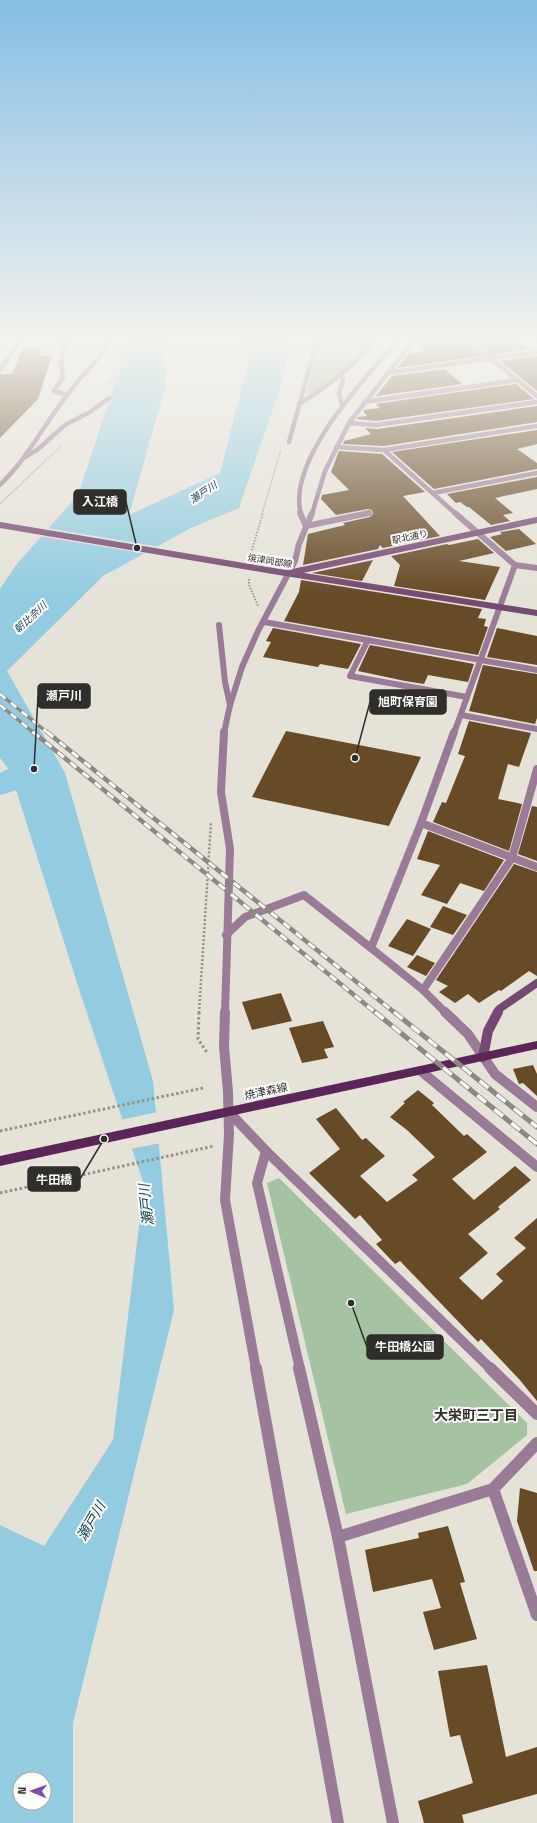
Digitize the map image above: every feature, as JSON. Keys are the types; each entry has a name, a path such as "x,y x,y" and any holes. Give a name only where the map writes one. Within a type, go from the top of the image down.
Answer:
{"main road":[{"name":"駅北通り","path":"288,574 537,520"},
{"name":"焼津岡部線","path":"0,525 288,574 537,613"},
{"path":"483,1057 488,1031 499,1010 537,983"},
{"name":"焼津森線","path":"0,1161 537,1045"}],"street":[{"path":"0,485 11,475 45,426"},
{"path":"24,457 38,450 64,426"},
{"path":"289,442 293,426"},
{"path":"306,526 300,515 298,502 302,484 320,437 328,426"},
{"path":"338,1823 225,1200 229,1112 224,1046 226,935 230,850 229,832 221,799 220,784 223,744 230,705 246,657 295,561 299,544 315,506 325,471 347,426"},
{"path":"336,447 384,450 537,426"},
{"path":"384,450 515,565 537,568"},
{"path":"433,493 537,473"},
{"path":"306,526 369,513"},
{"path":"372,948 421,823 515,565"},
{"path":"264,622 537,670"},
{"path":"219,625 225,682 230,705"},
{"path":"368,640 350,676 467,697"},
{"path":"461,715 537,729"},
{"path":"423,990 512,858 537,769"},
{"path":"421,823 537,867"},
{"path":"226,935 245,917 304,895 423,990 468,1034 495,1074 537,1107"},
{"path":"421,1071 537,1168"},
{"path":"229,1112 266,1151 537,1414"},
{"path":"266,1151 257,1183 338,1537 393,1823"},
{"path":"338,1537 493,1489 537,1443"},
{"path":"493,1489 537,1615"}],"path":[{"path":"249,578 249,585 255,602 260,609 268,614"},
{"path":"208,1054 198,1039 199,1007 211,823 221,799"},
{"path":"0,1131 203,1088"},
{"path":"0,1193 216,1146"}],"green space":[{"path":"279,1178 527,1423 527,1435 467,1484 346,1514 267,1183"}],"water":[{"name":"朝比奈川","path":"101,426 154,426 129,515 220,473 232,426 267,426 239,508 191,528 103,576 7,671 65,773 153,1081 174,1310 73,1723 73,1823 0,1823 0,1525 44,1546 113,1440 144,1185 78,986 10,771 0,758 0,589 16,565 78,495"}],"pier":[{"path":"46,528 160,547 148,554 39,536"},
{"path":"158,1112 161,1143 130,1149 120,1120"}],"building":[{"path":"0,426 12,426 0,438"},
{"path":"397,426 511,426 384,446 343,444 344,441 371,434 365,428 377,429"},
{"path":"537,430 537,444 517,449 537,463 537,469 434,489 392,452"},
{"path":"339,451 382,454 425,492 403,496 440,536 383,548 380,545 378,549 303,565 308,534 345,525 343,523 370,517 373,514 372,510 368,509 336,515 321,499 322,495 349,490 331,472"},
{"path":"537,477 537,489 495,498 513,513 503,515 510,521 491,525 469,507 460,502 456,503 447,494"},
{"path":"519,529 536,544 506,551 490,537 502,534 500,532"},
{"path":"478,539 494,553 459,561 500,567 485,600 394,586 400,565 391,556"},
{"path":"373,560 362,581 312,573"},
{"path":"301,580 482,609 478,618 486,619 484,626 488,627 478,655 284,621 299,592"},
{"path":"273,628 361,644 348,669 320,664 318,667 263,657 271,642 266,641"},
{"path":"497,628 537,636 537,665 487,657"},
{"path":"370,645 474,664 468,682 428,675 424,684 405,681 358,671"},
{"path":"483,665 537,674 537,718 535,724 469,711"},
{"path":"469,721 531,733 519,767 508,764 498,799 522,804 509,851 433,822 442,802 446,803 465,756 458,754"},
{"path":"286,731 421,757 389,826 252,797"},
{"path":"532,806 537,807 537,861 518,854"},
{"path":"428,831 504,860 484,891 460,883 447,904 421,895 440,865 417,859"},
{"path":"514,864 537,872 537,976 529,971 501,991 499,990 479,1003 468,994 455,1003 439,992 448,986 436,980"},
{"path":"443,906 467,915 453,935 430,927"},
{"path":"407,919 431,929 413,956 388,946"},
{"path":"417,955 435,963 426,976 407,967"},
{"path":"281,993 292,1021 252,1030 242,1002"},
{"path":"323,1021 334,1047 324,1049 328,1058 302,1063 289,1028"},
{"path":"533,1065 537,1074 537,1096 523,1083 519,1084 513,1069"},
{"path":"418,1090 434,1103 432,1105 464,1136 467,1134 487,1152 452,1179 474,1200 515,1166 531,1180 498,1207 500,1209 468,1234 488,1253 459,1278 482,1300 503,1281 496,1274 526,1248 514,1238 537,1218 537,1401 519,1379 481,1339 478,1342 400,1261 395,1264 376,1244 382,1240 360,1215 355,1219 309,1173 340,1149 316,1119 336,1108 362,1140 366,1138 385,1156 360,1176 387,1202 418,1180 412,1175 435,1157 407,1130 390,1117 405,1103 403,1102"},
{"path":"520,1488 537,1493 537,1571 534,1571 517,1521"},
{"path":"448,1526 465,1582 460,1583 477,1639 434,1650 423,1612 441,1608 432,1579 373,1592 365,1550 419,1538 418,1533"},
{"path":"487,1665 506,1757 537,1747 537,1794 462,1815 464,1823 424,1823 418,1801 473,1783 460,1735 450,1737 438,1671"}],"waterway":[{"path":"0,785 34,769"}],"railway":[{"path":"0,694 48,733"},
{"path":"0,705 34,733"},
{"path":"33,732 376,1013"},
{"path":"47,732 395,1013"},
{"path":"375,1012 537,1144"},
{"path":"394,1012 537,1127"}],"place":[{"name":"入江橋","path":"137,548"},
{"name":"旭町保育園","path":"355,758"},
{"name":"瀬戸川","path":"34,769"},
{"name":"牛田橋","path":"104,1139"},
{"name":"牛田橋公園","path":"351,1303"}],"district":[{"name":"大栄町三丁目","path":"476,1415"}]}
